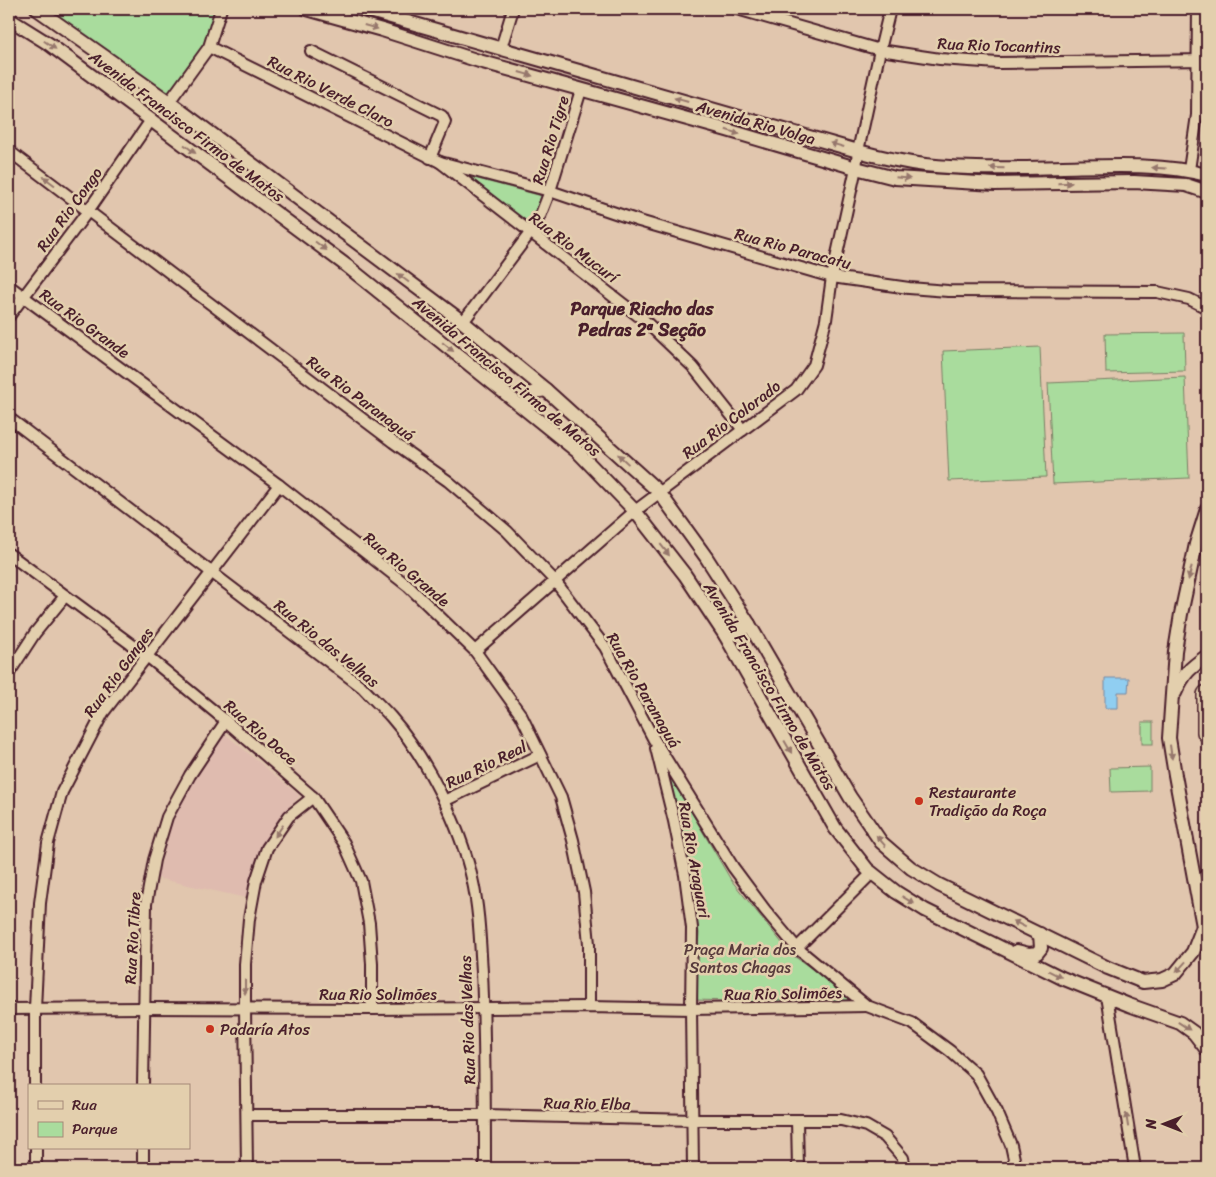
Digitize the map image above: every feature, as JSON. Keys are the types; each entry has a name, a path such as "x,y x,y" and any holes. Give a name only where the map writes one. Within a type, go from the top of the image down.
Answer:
{"highway":[{"path":"1207,695 1207,732"}],"street":[{"name":"Avenida Francisco Firmo de Matos","path":"37,9 169,102 462,322 546,390 659,492 706,557 749,624 850,797 881,842 911,868 939,885 1108,968 1143,982 1162,980 1175,974 1193,952 1204,924"},
{"path":"169,102 209,46 221,9"},
{"name":"Avenida Rio Volga","path":"307,9 382,30 479,61 895,178 995,184 1134,182 1186,185 1207,192"},
{"name":"Avenida Rio Volga","path":"363,9 898,161 927,165 995,168 1133,166 1189,170 1207,175"},
{"path":"501,48 513,9"},
{"name":"Rua Rio Tocantins","path":"737,9 880,50 940,59 998,63 1203,60"},
{"name":"Rua Rio Colorado","path":"475,651 635,511 796,390 814,365 826,320 832,277 890,9"},
{"path":"1189,170 1203,60 1198,9"},
{"name":"Avenida Francisco Firmo de Matos","path":"9,19 49,44 347,266 578,452 635,511 685,575 725,635 835,828 867,869 896,892 925,910 1062,978 1180,1023 1194,1033 1207,1050"},
{"name":"Rua Rio Verde Claro","path":"209,46 435,160"},
{"path":"311,51 442,116 445,122 435,160"},
{"name":"Rua Rio Tigre","path":"462,322 530,233 541,214 550,191 581,90"},
{"name":"Rua Rio Congo","path":"9,316 88,210 151,120"},
{"name":"Rua Rio Paranaguá","path":"9,151 448,481 507,531 555,581 605,647 653,738 733,867 797,948 867,1006 912,1023 950,1051 976,1074 997,1112 1012,1145 1016,1168"},
{"name":"Rua Rio Paracatu","path":"435,160 550,191 639,221 832,277 909,288 948,291 1157,292 1189,299 1207,308"},
{"name":"Rua Rio Mucurí","path":"435,160 645,321 693,366 743,430"},
{"name":"Rua Rio Grande","path":"9,286 279,485 408,586 475,651 521,715 561,797 573,840 584,892 589,944 589,1007"},
{"path":"526,409 527,398 532,392 546,390"},
{"name":"Rua Rio das Velhas","path":"9,418 362,687 391,717 420,758 444,801 457,833 472,877 479,920 484,1008 485,1168"},
{"name":"Rua Rio Ganges","path":"36,1084 35,1009 40,903 48,843 62,792 103,713 279,485"},
{"path":"1207,508 1196,544 1175,651 1170,738 1207,948"},
{"name":"Rua Rio Doce","path":"9,554 147,656 226,721 313,797 344,843 361,880 372,964 372,1009"},
{"path":"9,673 34,632 65,596"},
{"path":"725,635 740,631 749,624"},
{"path":"1171,704 1182,677 1190,667 1207,656"},
{"name":"Rua Rio Tibre","path":"143,1084 146,904 154,860 167,817 190,775 226,721"},
{"name":"Rua Rio Araguari","path":"653,738 674,821 685,875 692,928 693,1168"},
{"name":"Rua Rio Real","path":"444,801 540,755"},
{"path":"247,1168 245,964 249,920 256,881 267,848 289,816 313,797"},
{"path":"797,948 872,873"},
{"path":"996,944 1029,954 1037,953 1041,948 1040,934"},
{"path":"1107,996 1135,1168"},
{"name":"Rua Rio Solimões","path":"9,1009 589,1007 691,1009 867,1006"},
{"name":"Rua Rio Elba","path":"247,1115 485,1115 694,1120 841,1120 866,1126 885,1137 903,1158 905,1168"},
{"path":"797,1120 798,1168"},
{"path":"36,1150 36,1168"},
{"path":"143,1150 143,1168"}],"shaded area":[{"path":"225,734 300,796 282,814 264,843 246,898 157,878 173,820 195,778"}],"green space":[{"path":"42,9 219,9 205,46 170,94"},
{"path":"470,177 542,196 529,224"},
{"path":"1184,333 1185,371 1106,373 1105,334"},
{"path":"1040,347 1046,477 949,481 943,351"},
{"path":"1185,377 1189,478 1053,484 1048,383"},
{"path":"1142,722 1153,722 1153,744 1142,744"},
{"path":"1150,767 1150,791 1111,792 1110,768"},
{"name":"Praça Maria dos Santos Chagas","path":"672,779 731,880 791,954 848,994 847,1004 694,1000 699,933 689,867 667,784"}],"water":[{"path":"1105,678 1129,678 1128,692 1118,692 1118,708 1105,708"}],"place":[{"name":"Restaurante Tradição da Roça","path":"919,801"},
{"name":"Padaría Atos","path":"210,1029"}],"district":[{"name":"Parque Riacho das Pedras 2ª Seção","path":"642,319"}]}
